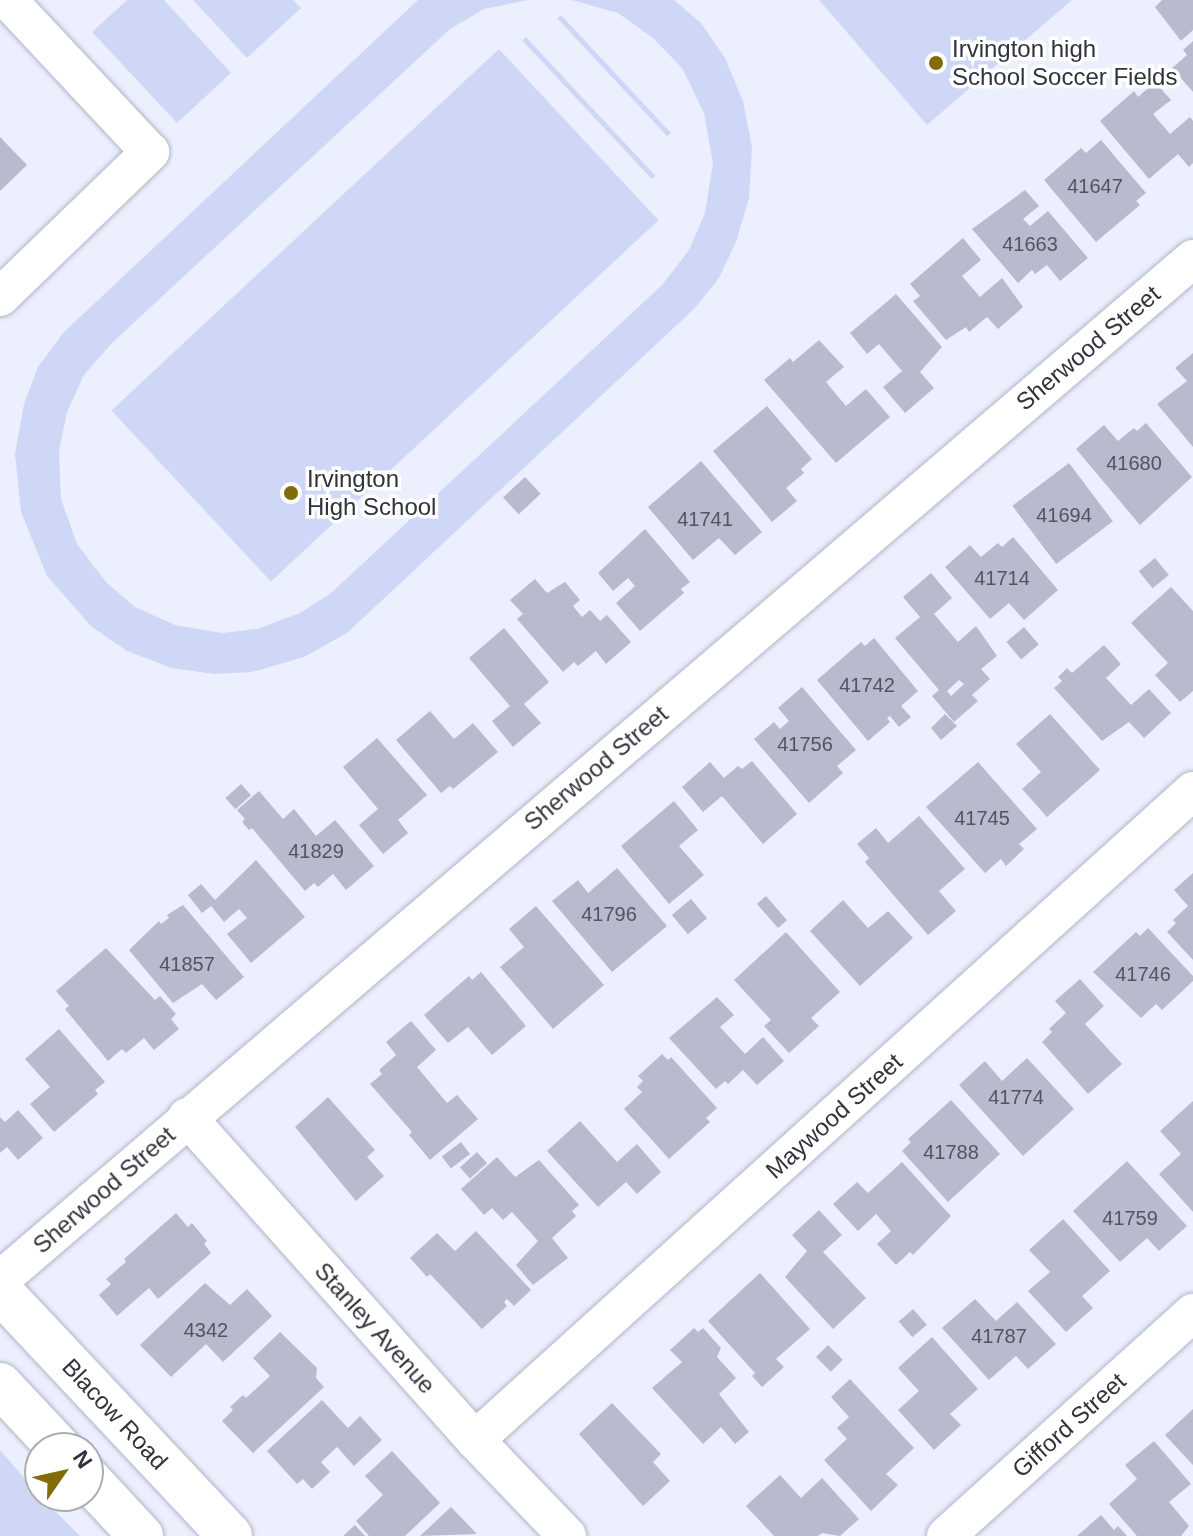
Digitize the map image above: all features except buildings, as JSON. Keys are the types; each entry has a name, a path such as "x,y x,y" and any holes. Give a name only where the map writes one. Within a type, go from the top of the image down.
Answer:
{"main road":[{"name":"Blacow Road","path":"0,1291 230,1536"},
{"path":"0,1385 44,1432"},
{"path":"104,1496 141,1536"}],"street":[{"path":"0,297 150,152 8,0"},
{"name":"Sherwood Street","path":"0,1280 1193,259"},
{"name":"Maywood Street","path":"475,1440 1193,791"},
{"name":"Stanley Avenue","path":"187,1117 475,1440 567,1536"},
{"name":"Gifford Street","path":"946,1536 1193,1313"}],"shaded area":[{"path":"127,0 164,0 231,73 177,123 92,32"},
{"path":"193,0 293,0 301,8 247,58"},
{"path":"418,0 528,0 484,9 450,29 112,343 84,375 67,412 59,451 61,499 77,544 106,582 135,607 175,625 222,633 257,629 300,613 330,594 662,285 689,250 705,213 713,163 704,113 682,68 653,38 618,13 572,0 674,0 701,23 725,58 743,101 752,147 749,198 736,242 719,278 694,309 347,633 304,657 252,672 214,674 172,668 127,651 92,627 47,576 21,512 15,454 24,404 38,367 64,332"},
{"name":"Irvington high School Soccer Fields","path":"819,0 1072,0 927,125"},
{"path":"561,15 671,133 667,136 557,18"},
{"path":"526,37 656,176 652,179 522,40"},
{"path":"499,49 659,220 271,582 111,410"},
{"path":"0,1450 24,1478 24,1512 56,1512 80,1536 0,1536"}],"place":[{"name":"Irvington high School Soccer Fields","path":"936,63"},
{"name":"Irvington High School","path":"291,493"}]}
